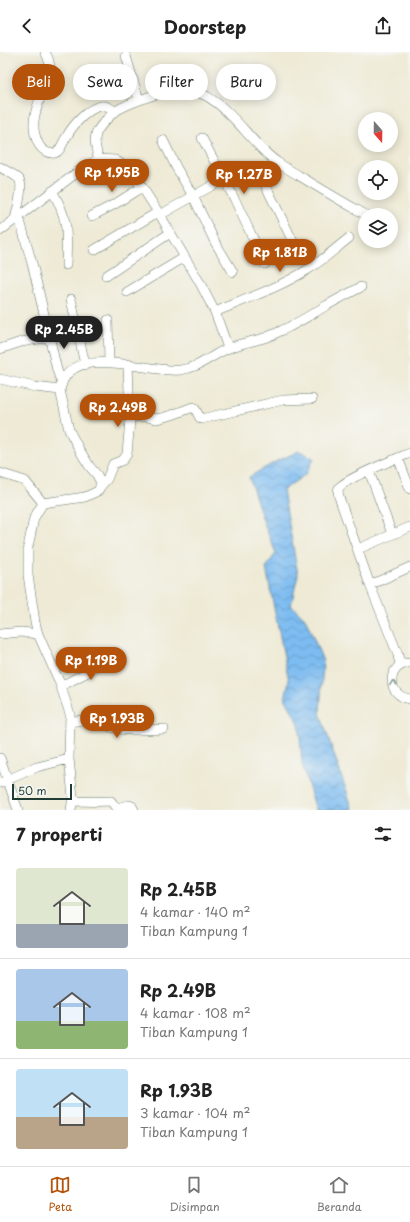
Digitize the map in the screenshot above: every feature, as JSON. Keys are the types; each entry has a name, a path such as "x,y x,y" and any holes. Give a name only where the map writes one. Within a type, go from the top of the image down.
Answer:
{"street":[{"path":"46,52 50,68 49,75 35,111 33,121 33,129 41,149 47,153 55,153 75,123 94,108 102,106 108,107 115,111"},
{"path":"126,56 139,100"},
{"path":"99,159 95,147 95,137 99,128 115,111 139,100 171,90 189,90 203,94 224,108 276,162 319,189 358,211"},
{"path":"202,138 265,264"},
{"path":"163,140 176,167 194,196 215,242 233,272"},
{"path":"0,231 83,168 99,159 115,160 126,167 142,186 185,257 215,312 228,348"},
{"path":"0,167 20,181 21,186 17,218 33,266 61,387 69,430 80,451 97,475 100,481 100,487"},
{"path":"94,250 223,179 247,168 258,172 263,180 300,254"},
{"path":"92,216 115,204 142,186"},
{"path":"52,191 59,202 65,218 68,235 66,265"},
{"path":"106,276 170,233"},
{"path":"215,312 271,289 292,278 318,262 348,238"},
{"path":"127,292 185,257"},
{"path":"61,387 68,372 77,367 101,362 170,370 187,370 195,368 228,348 267,337 291,326 340,298 361,288"},
{"path":"71,299 85,365"},
{"path":"108,320 109,362"},
{"path":"0,349 21,342 50,337"},
{"path":"43,502 93,495 107,479 113,464 123,460 127,456 130,420 128,364"},
{"path":"0,379 35,387 61,387"},
{"path":"129,416 157,419 193,407 201,419 283,400 312,399"},
{"path":"400,666 398,655 370,584 338,491 342,485 410,453"},
{"path":"398,458 410,489"},
{"path":"369,471 392,534"},
{"path":"0,473 25,481 43,502"},
{"path":"43,502 34,518 28,547 28,575 38,634 61,686 70,714 69,760 72,805 88,801 111,801 116,808 129,805 132,806 134,810"},
{"path":"358,548 410,526"},
{"path":"370,584 410,567"},
{"path":"0,634 21,632 38,634"},
{"path":"61,686 84,674 111,656"},
{"path":"410,664 400,666 395,670 392,676 393,689 402,698 410,700"},
{"path":"70,722 100,717 106,725 115,728 146,730 164,728"},
{"path":"0,758 4,781 16,800 18,810"},
{"path":"4,781 37,767 69,760"}],"water":[{"path":"299,451 314,458 306,474 283,490 298,575 291,605 305,618 323,661 320,713 353,810 316,810 302,764 299,724 285,698 289,681 266,568 276,553 265,526 249,477 277,461"}]}
